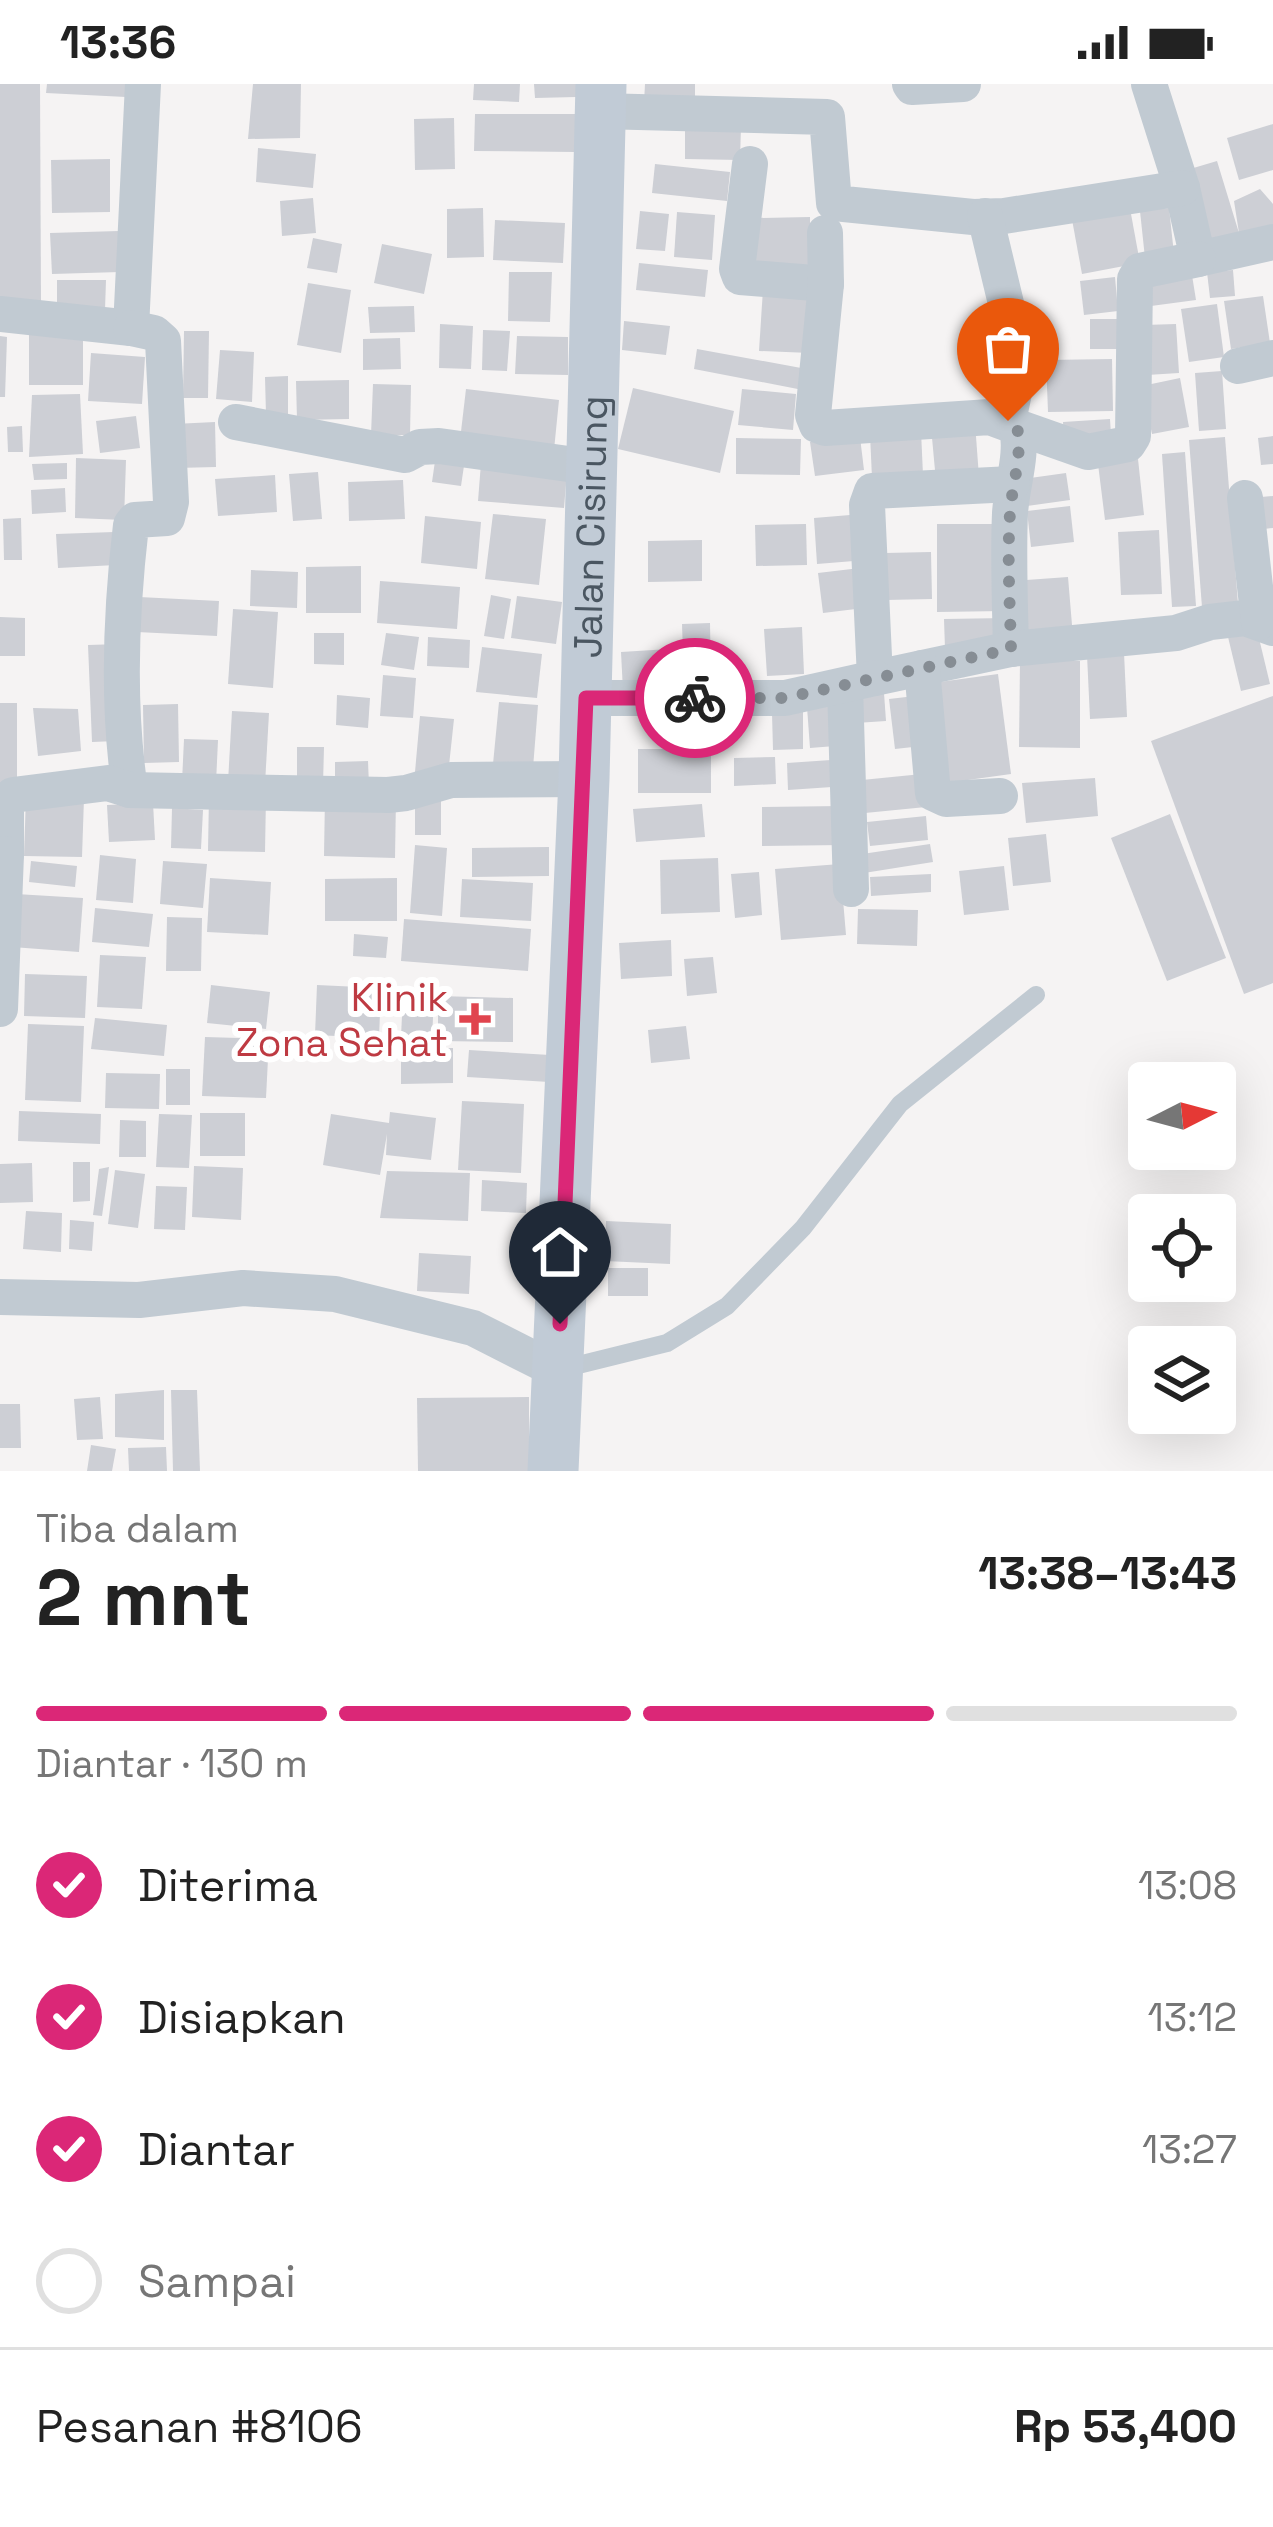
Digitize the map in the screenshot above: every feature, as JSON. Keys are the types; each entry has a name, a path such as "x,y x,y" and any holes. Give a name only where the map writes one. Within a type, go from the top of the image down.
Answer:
{"main road":[{"name":"Jalan Cisirung","path":"553,1471 584,778 600,98"}],"street":[{"path":"131,328 142,84"},
{"path":"910,84 912,88 963,84"},
{"path":"1149,84 1182,188 1198,259"},
{"path":"600,98 827,117 834,203 986,216 1182,188"},
{"path":"750,164 737,268 740,277 826,284"},
{"path":"986,216 1015,341 1013,424 1021,445 1012,484 1008,547 1011,649"},
{"path":"825,232 817,425 989,417 1088,452 1128,444 1133,436 1135,279 1140,271 1273,242"},
{"path":"0,314 131,328 164,340 171,502 167,518 135,520 131,525 126,572 123,740 130,790"},
{"path":"236,422 405,455 420,447 439,446 590,467"},
{"path":"851,889 867,505 872,490 1012,484"},
{"path":"586,698 784,698 1011,649 1176,633 1245,618 1266,625 1246,497"},
{"path":"922,668 933,793 946,799 1000,796"},
{"path":"0,1009 6,804 13,795 108,783 130,790 388,795 451,780 584,778"},
{"path":"0,1297 139,1300 243,1288 334,1294 473,1328 556,1370"}],"lane":[{"path":"556,1370 667,1342 728,1306 802,1228 900,1104 1036,995"}],"building":[{"path":"0,84 40,84 41,304 0,297"},
{"path":"47,84 127,84 126,97 46,93"},
{"path":"253,84 301,84 300,138 248,139"},
{"path":"474,84 520,84 519,102 473,100"},
{"path":"534,84 576,84 576,97 535,98"},
{"path":"645,84 695,84 695,103 644,103"},
{"path":"475,114 575,114 575,152 474,151"},
{"path":"454,118 455,169 415,170 414,119"},
{"path":"1273,124 1273,170 1239,180 1227,138"},
{"path":"685,126 741,126 740,160 685,159"},
{"path":"258,148 316,154 313,188 256,182"},
{"path":"110,159 110,212 52,213 51,160"},
{"path":"1217,161 1239,233 1234,201 1260,189 1273,204 1273,240 1209,246 1190,169"},
{"path":"655,164 730,172 727,201 652,193"},
{"path":"313,198 316,233 282,236 280,201"},
{"path":"1129,203 1140,263 1082,274 1071,214"},
{"path":"483,208 484,257 447,258 447,209"},
{"path":"1169,208 1174,254 1145,258 1140,211"},
{"path":"640,211 669,214 665,251 636,249"},
{"path":"677,212 715,215 712,260 674,257"},
{"path":"810,217 810,271 756,272 756,218"},
{"path":"495,220 565,223 563,263 493,260"},
{"path":"119,231 120,272 52,274 50,233"},
{"path":"313,238 342,244 337,273 307,268"},
{"path":"382,244 432,254 424,294 374,283"},
{"path":"639,263 708,270 705,297 636,290"},
{"path":"1191,269 1196,300 1151,306 1147,276"},
{"path":"1233,270 1235,296 1210,298 1207,272"},
{"path":"509,272 552,272 550,322 508,321"},
{"path":"1115,277 1118,311 1084,315 1080,281"},
{"path":"57,280 106,280 105,310 57,309"},
{"path":"308,283 351,290 341,353 297,345"},
{"path":"763,289 813,292 810,353 759,351"},
{"path":"1263,296 1270,343 1231,349 1224,301"},
{"path":"1217,304 1224,357 1189,362 1181,309"},
{"path":"414,306 415,332 370,333 368,307"},
{"path":"1090,319 1121,319 1122,349 1090,349"},
{"path":"624,321 670,326 666,355 622,350"},
{"path":"440,324 473,326 471,369 439,368"},
{"path":"1176,324 1179,373 1147,375 1144,325"},
{"path":"29,328 83,328 83,385 29,385"},
{"path":"483,330 510,331 507,371 482,370"},
{"path":"184,331 209,331 208,398 183,398"},
{"path":"0,336 7,337 5,397 0,397"},
{"path":"517,336 568,337 568,375 515,374"},
{"path":"400,338 401,369 363,370 363,339"},
{"path":"697,349 812,370 808,391 694,369"},
{"path":"220,350 254,352 252,402 216,399"},
{"path":"91,353 145,357 142,404 88,401"},
{"path":"1112,359 1113,411 1048,412 1046,360"},
{"path":"1222,371 1226,429 1199,431 1195,373"},
{"path":"288,376 288,415 266,415 265,377"},
{"path":"1180,378 1189,427 1152,434 1142,386"},
{"path":"349,380 349,419 297,420 296,381"},
{"path":"373,384 411,385 410,435 371,435"},
{"path":"633,388 734,411 720,473 618,449"},
{"path":"466,389 559,400 554,450 460,440"},
{"path":"742,389 796,394 793,430 738,425"},
{"path":"80,394 83,454 29,457 32,395"},
{"path":"136,416 140,448 100,453 96,421"},
{"path":"1110,419 1111,435 1064,439 1063,422"},
{"path":"215,422 216,467 176,468 174,424"},
{"path":"975,423 979,477 936,481 931,427"},
{"path":"22,426 23,452 8,452 7,427"},
{"path":"921,431 923,475 872,478 870,434"},
{"path":"1273,436 1273,464 1261,465 1258,438"},
{"path":"860,437 864,470 815,476 810,442"},
{"path":"1225,437 1238,604 1202,607 1189,440"},
{"path":"736,438 801,439 800,475 736,474"},
{"path":"1185,452 1196,606 1172,607 1162,454"},
{"path":"436,454 465,459 461,486 432,482"},
{"path":"76,458 126,460 124,520 75,518"},
{"path":"1138,459 1144,515 1105,520 1098,464"},
{"path":"67,463 67,479 34,480 32,464"},
{"path":"481,463 567,471 564,508 478,501"},
{"path":"318,472 322,519 293,521 289,474"},
{"path":"1066,473 1070,500 1027,506 1023,479"},
{"path":"275,475 277,512 218,516 215,479"},
{"path":"403,480 405,519 349,521 348,482"},
{"path":"65,488 66,512 32,514 31,490"},
{"path":"1273,496 1273,528 1264,529 1261,497"},
{"path":"1070,506 1074,542 1031,547 1027,511"},
{"path":"493,514 546,519 539,585 485,579"},
{"path":"862,514 866,560 817,564 814,518"},
{"path":"425,516 481,522 477,569 421,563"},
{"path":"21,518 22,560 4,560 3,519"},
{"path":"806,524 807,565 756,566 755,525"},
{"path":"937,524 1004,524 1004,611 937,612"},
{"path":"1159,530 1162,594 1121,595 1118,532"},
{"path":"114,532 116,565 58,568 56,534"},
{"path":"702,540 702,581 648,582 648,541"},
{"path":"931,552 932,599 886,600 885,553"},
{"path":"361,566 361,613 306,613 306,567"},
{"path":"860,568 864,608 823,613 818,573"},
{"path":"251,570 298,572 297,608 250,606"},
{"path":"1068,577 1073,637 1018,641 1013,581"},
{"path":"380,581 460,587 457,629 377,623"},
{"path":"491,595 511,599 504,639 484,636"},
{"path":"517,596 562,602 556,644 511,638"},
{"path":"139,597 219,601 217,636 137,632"},
{"path":"233,609 278,612 273,688 228,684"},
{"path":"0,617 25,618 25,656 0,656"},
{"path":"1006,618 1007,648 945,649 944,619"},
{"path":"710,623 711,679 684,680 682,624"},
{"path":"802,627 804,674 767,676 764,629"},
{"path":"1257,630 1270,684 1241,691 1228,637"},
{"path":"314,633 344,633 344,665 314,664"},
{"path":"386,633 419,637 414,670 381,665"},
{"path":"428,637 470,640 469,668 427,666"},
{"path":"120,644 117,741 92,742 88,645"},
{"path":"482,647 542,654 537,698 476,692"},
{"path":"669,649 672,689 623,691 621,652"},
{"path":"1124,653 1127,717 1090,719 1087,655"},
{"path":"1020,660 1080,661 1080,748 1019,747"},
{"path":"998,674 1011,774 939,784 925,684"},
{"path":"383,675 416,678 413,718 380,716"},
{"path":"884,693 886,721 856,723 854,696"},
{"path":"337,695 370,698 368,728 336,725"},
{"path":"915,696 922,746 895,749 889,699"},
{"path":"1273,696 1273,983 1244,994 1151,741"},
{"path":"499,702 538,705 533,768 493,764"},
{"path":"0,703 17,703 17,785 0,785"},
{"path":"178,704 179,762 144,763 143,705"},
{"path":"832,705 835,746 810,748 807,707"},
{"path":"33,708 78,709 81,751 38,756"},
{"path":"232,711 269,713 265,784 228,782"},
{"path":"803,712 803,749 773,750 772,713"},
{"path":"420,716 454,719 448,775 415,772"},
{"path":"184,739 218,740 216,783 182,782"},
{"path":"297,747 324,747 323,785 297,784"},
{"path":"638,749 711,749 711,793 638,793"},
{"path":"775,757 776,784 734,786 734,758"},
{"path":"831,760 832,787 788,790 787,763"},
{"path":"368,761 369,786 335,787 335,762"},
{"path":"922,774 926,807 865,813 862,780"},
{"path":"1095,778 1098,816 1026,823 1022,783"},
{"path":"209,795 266,796 265,852 208,851"},
{"path":"26,796 84,798 82,857 24,856"},
{"path":"325,796 396,798 395,858 324,856"},
{"path":"415,798 441,798 441,835 415,835"},
{"path":"153,803 155,840 109,842 107,805"},
{"path":"702,804 705,837 636,842 633,809"},
{"path":"842,806 843,845 762,846 762,807"},
{"path":"172,808 203,810 201,849 171,848"},
{"path":"1170,814 1226,958 1167,981 1111,838"},
{"path":"926,816 928,840 870,846 867,822"},
{"path":"1046,834 1051,882 1013,886 1008,838"},
{"path":"930,844 933,862 864,873 862,854"},
{"path":"415,845 447,848 442,916 410,913"},
{"path":"549,847 549,876 472,877 472,848"},
{"path":"100,855 136,859 133,903 96,900"},
{"path":"718,858 720,912 661,914 660,860"},
{"path":"31,861 77,866 75,887 29,882"},
{"path":"163,861 207,864 203,908 160,904"},
{"path":"840,864 846,935 781,940 775,869"},
{"path":"1004,866 1009,910 964,915 959,871"},
{"path":"759,872 762,915 735,918 731,874"},
{"path":"931,874 931,892 871,896 870,877"},
{"path":"210,878 271,882 268,935 207,932"},
{"path":"397,878 397,921 325,921 325,879"},
{"path":"462,879 533,883 531,921 460,917"},
{"path":"16,894 83,898 79,952 12,947"},
{"path":"95,908 153,914 149,947 92,942"},
{"path":"858,909 918,910 917,946 857,944"},
{"path":"167,917 202,918 201,971 166,971"},
{"path":"404,919 531,929 528,971 401,961"},
{"path":"354,934 388,937 386,958 353,956"},
{"path":"671,940 672,976 621,979 619,943"},
{"path":"100,955 146,957 142,1009 97,1007"},
{"path":"713,957 717,993 687,996 684,959"},
{"path":"25,974 87,976 85,1018 24,1016"},
{"path":"211,985 270,992 266,1029 207,1023"},
{"path":"317,985 381,988 379,1038 315,1035"},
{"path":"403,994 434,996 432,1039 401,1037"},
{"name":"Klinik Zona Sehat","path":"438,996 513,998 513,1042 438,1041"},
{"path":"95,1018 167,1025 164,1056 91,1049"},
{"path":"28,1024 84,1026 81,1102 25,1100"},
{"path":"686,1026 690,1059 651,1063 648,1030"},
{"path":"205,1037 269,1039 266,1098 202,1096"},
{"path":"401,1048 453,1048 453,1083 401,1084"},
{"path":"469,1050 550,1055 549,1082 467,1077"},
{"path":"166,1069 190,1069 190,1105 166,1105"},
{"path":"106,1073 160,1074 159,1109 105,1108"},
{"path":"462,1101 524,1104 521,1173 458,1170"},
{"path":"19,1111 101,1114 100,1144 18,1141"},
{"path":"390,1112 436,1118 431,1160 386,1155 387,1134 380,1175 323,1165 331,1114 389,1123"},
{"path":"200,1113 245,1113 245,1156 200,1156"},
{"path":"159,1114 192,1115 189,1168 156,1167"},
{"path":"120,1120 146,1121 146,1157 119,1157"},
{"path":"73,1162 90,1162 90,1201 73,1202"},
{"path":"32,1163 33,1202 0,1203 0,1164"},
{"path":"194,1166 243,1168 241,1220 192,1217"},
{"path":"109,1167 102,1216 93,1215 99,1169"},
{"path":"115,1170 145,1174 138,1228 108,1224"},
{"path":"387,1171 470,1173 468,1221 380,1218"},
{"path":"482,1180 527,1183 526,1213 481,1211"},
{"path":"156,1186 187,1187 185,1230 154,1229"},
{"path":"26,1211 62,1213 61,1252 23,1249"},
{"path":"70,1220 94,1222 92,1251 69,1249"},
{"path":"606,1221 671,1224 670,1264 605,1261"},
{"path":"419,1253 471,1256 469,1294 417,1291"},
{"path":"608,1268 648,1268 648,1296 608,1296"},
{"path":"164,1390 164,1440 115,1437 115,1394"},
{"path":"171,1390 197,1390 200,1471 173,1471"},
{"path":"100,1397 103,1439 77,1440 74,1399"},
{"path":"529,1397 529,1471 418,1471 417,1398"},
{"path":"0,1404 20,1404 21,1448 0,1448"},
{"path":"91,1445 116,1449 112,1471 87,1471"},
{"path":"166,1447 167,1471 129,1471 128,1448"}],"way so far":[{"path":"695,698 784,698 1011,649 1008,547 1012,484 1021,445 1017,427 1008,421"}],"place":[{"name":"Klinik Zona Sehat","path":"475,1019"}],"route":[{"path":"560,1324 586,698 695,698"}]}
